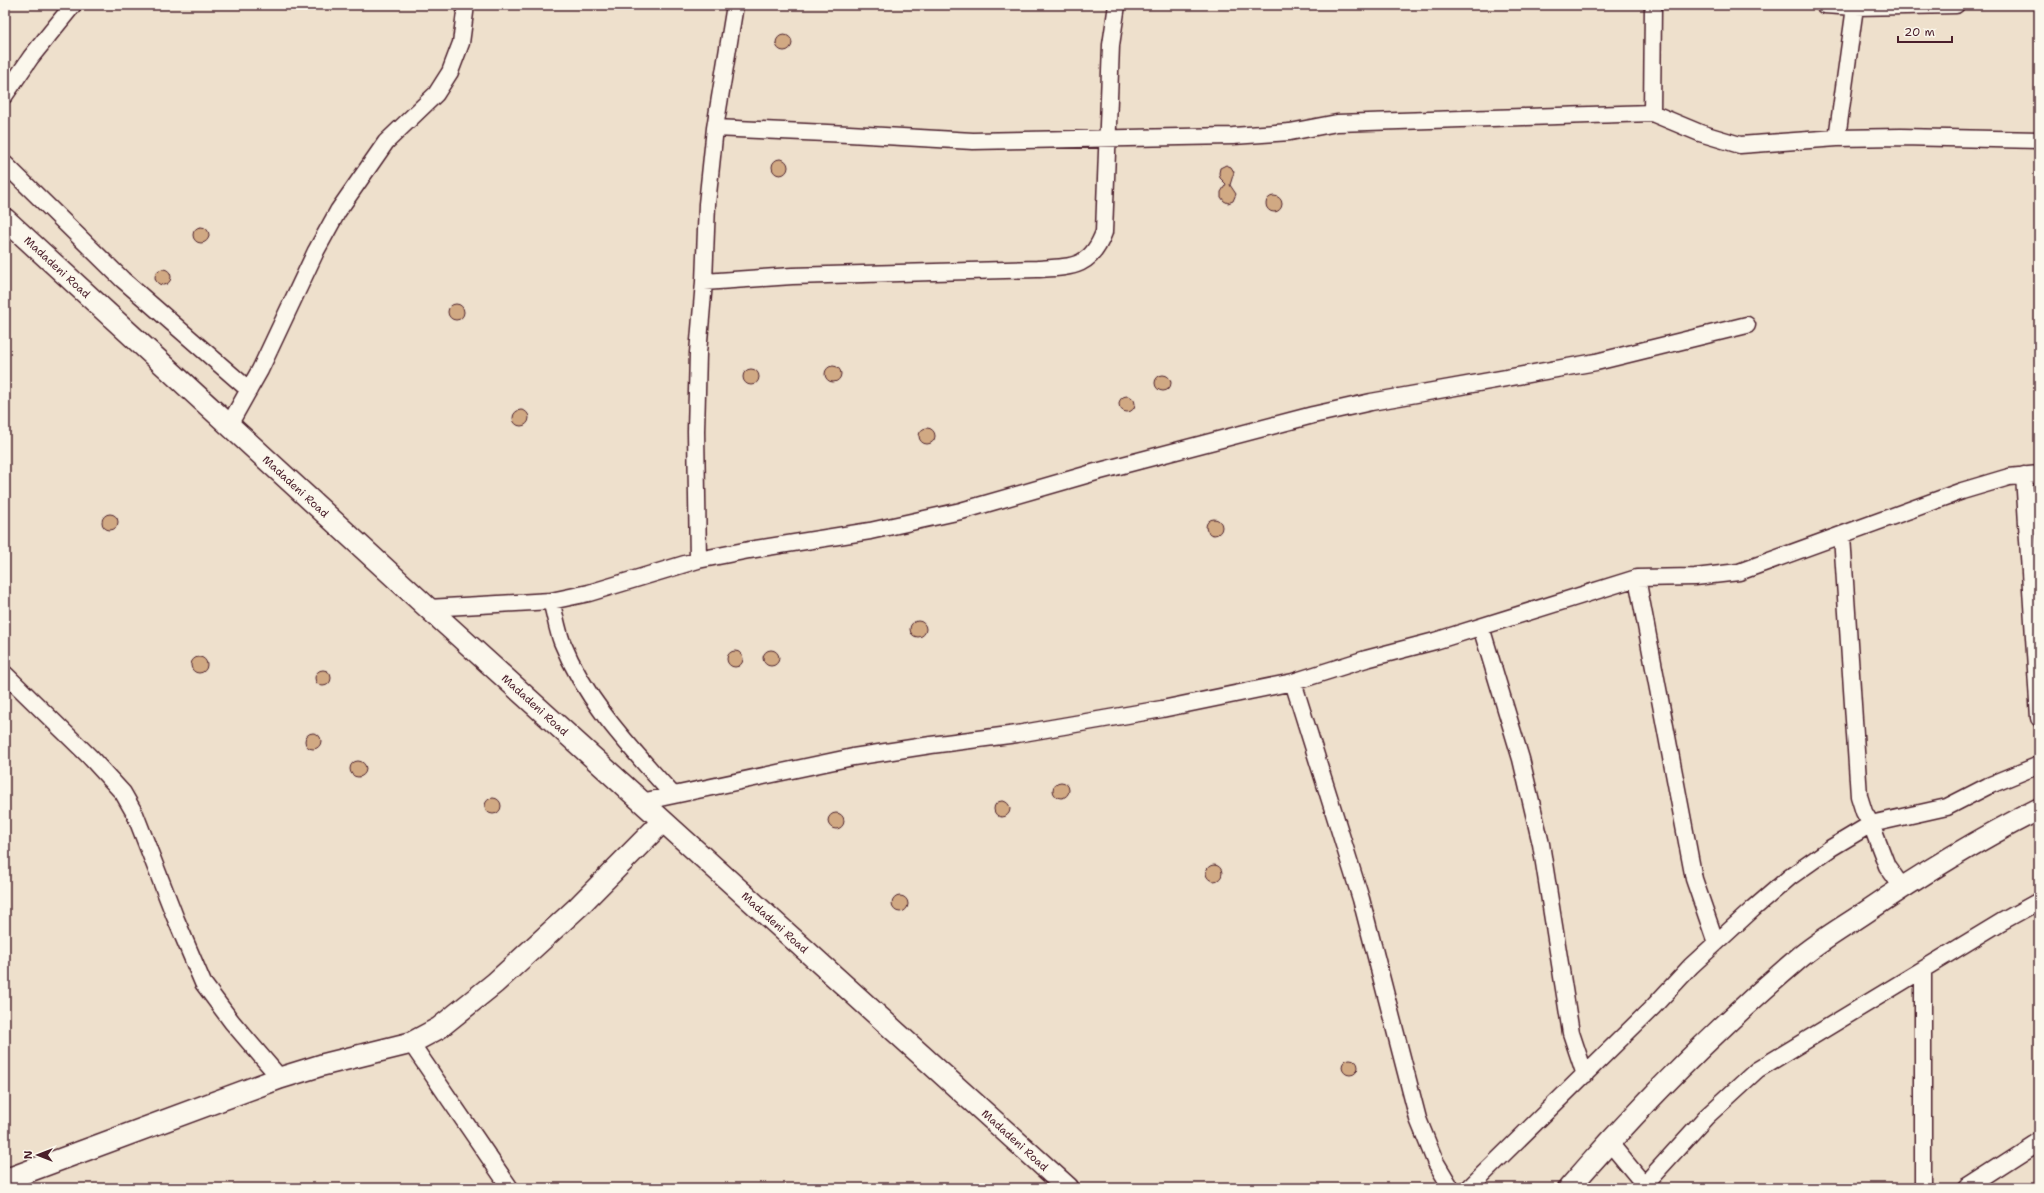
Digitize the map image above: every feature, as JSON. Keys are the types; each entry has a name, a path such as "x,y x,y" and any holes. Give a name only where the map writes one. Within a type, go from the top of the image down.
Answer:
{"street":[{"path":"5,95 31,57 73,5"},
{"path":"230,425 260,370 316,251 338,211 386,142 436,94 450,72 461,44 466,5"},
{"path":"698,560 696,431 698,353 704,282 707,204 715,128 735,5"},
{"path":"704,282 799,276 1037,269 1076,265 1088,258 1098,248 1104,232 1106,138 1111,45 1117,5"},
{"path":"1652,113 1653,5"},
{"path":"1824,5 1956,5"},
{"path":"1837,138 1855,6"},
{"path":"715,128 973,141 1233,136 1290,132 1337,123 1652,113 1700,133 1740,145 1837,138 1901,137 2039,140"},
{"path":"5,164 123,280 249,390"},
{"name":"Madadeni Road","path":"5,219 662,822 1068,1188"},
{"path":"428,608 551,601 596,591 698,560 749,550 870,531 961,511 1096,472 1313,415 1371,402 1596,362 1748,325"},
{"path":"641,802 852,758 931,745 1017,734 1155,710 1293,682 1366,659 1481,627 1637,578 1695,577 1739,572 1842,536 1962,491 2009,477 2031,475 2039,718"},
{"path":"1842,536 1857,779 1864,812 1871,824 1888,866 1902,887"},
{"path":"1637,578 1694,878 1716,943"},
{"path":"551,601 562,642 594,702 616,733 673,795"},
{"path":"1481,627 1520,759 1542,844 1571,1033 1585,1075"},
{"path":"5,674 90,757 123,793 135,814 203,983 232,1022 280,1078"},
{"path":"1293,682 1361,898 1418,1119 1435,1161 1451,1188"},
{"path":"1469,1188 1585,1075 1691,966 1790,877 1830,848 1871,824 1947,807 1988,786 2039,765"},
{"path":"1569,1188 1609,1142 1723,1027 1799,958 1902,887 1954,854 2039,809"},
{"path":"5,1180 280,1078 322,1065 411,1043 439,1028 494,983 578,907 662,822"},
{"path":"1609,1142 1646,1186 1706,1117 1757,1070 2001,922 2039,901"},
{"path":"1923,970 1923,1188"},
{"path":"411,1043 510,1188"},
{"path":"1966,1188 2039,1141"}],"building":[{"path":"784,35 791,40 792,43 787,50 784,51 777,46 776,43 781,36"},
{"path":"780,159 787,164 788,167 783,174 780,175 773,170 772,167 777,160"},
{"path":"1226,165 1231,167 1234,172 1230,185 1236,194 1233,201 1228,203 1221,197 1221,192 1226,184 1220,178 1219,173 1220,168"},
{"path":"1274,196 1281,201 1282,204 1277,211 1274,212 1267,207 1266,204 1271,197"},
{"path":"201,227 208,232 209,235 204,242 201,243 194,238 193,235 198,228"},
{"path":"163,269 170,274 171,277 166,284 163,285 156,280 155,277 160,270"},
{"path":"456,304 463,309 464,312 459,319 456,320 449,315 448,312 453,305"},
{"path":"833,366 840,371 841,374 836,381 833,382 826,377 825,374 830,367"},
{"path":"751,369 758,374 759,377 754,384 751,385 744,380 743,377 748,370"},
{"path":"1163,375 1170,380 1171,383 1166,390 1163,391 1156,386 1155,383 1160,376"},
{"path":"1127,396 1134,401 1135,404 1130,411 1127,412 1120,407 1119,404 1124,397"},
{"path":"521,410 528,415 529,418 524,425 521,426 514,421 513,418 518,411"},
{"path":"927,428 934,433 935,436 930,443 927,444 920,439 919,436 924,429"},
{"path":"110,514 117,519 118,522 113,529 110,530 103,525 102,522 107,515"},
{"path":"1214,519 1221,524 1222,527 1217,534 1214,535 1207,530 1206,527 1211,520"},
{"path":"918,621 925,626 926,629 921,636 918,637 911,632 910,629 915,622"},
{"path":"771,650 778,655 779,658 774,665 771,666 764,661 763,658 768,651"},
{"path":"735,651 741,653 743,659 741,665 735,667 729,665 727,659 729,653"},
{"path":"199,657 206,662 207,665 202,672 199,673 192,668 191,665 196,658"},
{"path":"323,670 330,675 331,678 326,685 323,686 316,681 315,678 320,671"},
{"path":"313,733 320,738 321,741 316,748 313,749 306,744 305,741 310,734"},
{"path":"358,761 365,766 366,769 361,776 358,777 351,772 350,769 355,762"},
{"path":"1061,782 1068,787 1069,790 1064,797 1061,798 1054,793 1053,790 1058,783"},
{"path":"493,798 500,803 501,806 496,813 493,814 486,809 485,806 490,799"},
{"path":"1002,801 1009,806 1010,809 1005,816 1002,817 995,812 994,809 999,802"},
{"path":"836,813 843,818 844,821 839,828 836,829 829,824 828,821 833,814"},
{"path":"1214,865 1221,870 1222,873 1217,880 1214,881 1207,876 1206,873 1211,866"},
{"path":"900,896 907,901 908,904 903,911 900,912 893,907 892,904 897,897"},
{"path":"1350,1059 1357,1064 1358,1067 1353,1074 1350,1075 1343,1070 1342,1067 1347,1060"}]}
